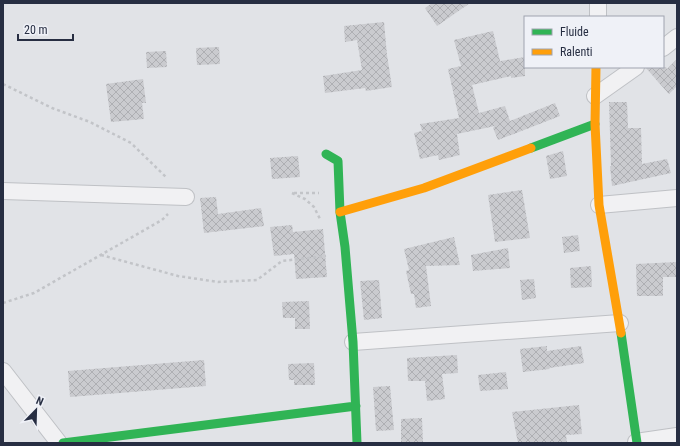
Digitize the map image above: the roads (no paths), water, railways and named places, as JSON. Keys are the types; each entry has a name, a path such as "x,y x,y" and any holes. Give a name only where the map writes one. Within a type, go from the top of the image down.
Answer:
{"street":[{"path":"598,3 598,16"},
{"path":"664,47 677,37"},
{"path":"596,68 595,124 599,205 620,323 637,442 677,436"},
{"path":"595,96 635,68"},
{"path":"340,212 424,188 595,124"},
{"path":"326,154 338,161 338,192 345,247 356,406 357,443"},
{"path":"3,191 186,197"},
{"path":"599,205 677,198"},
{"path":"352,342 620,323"},
{"path":"3,371 58,443"},
{"path":"63,443 356,406"}]}
